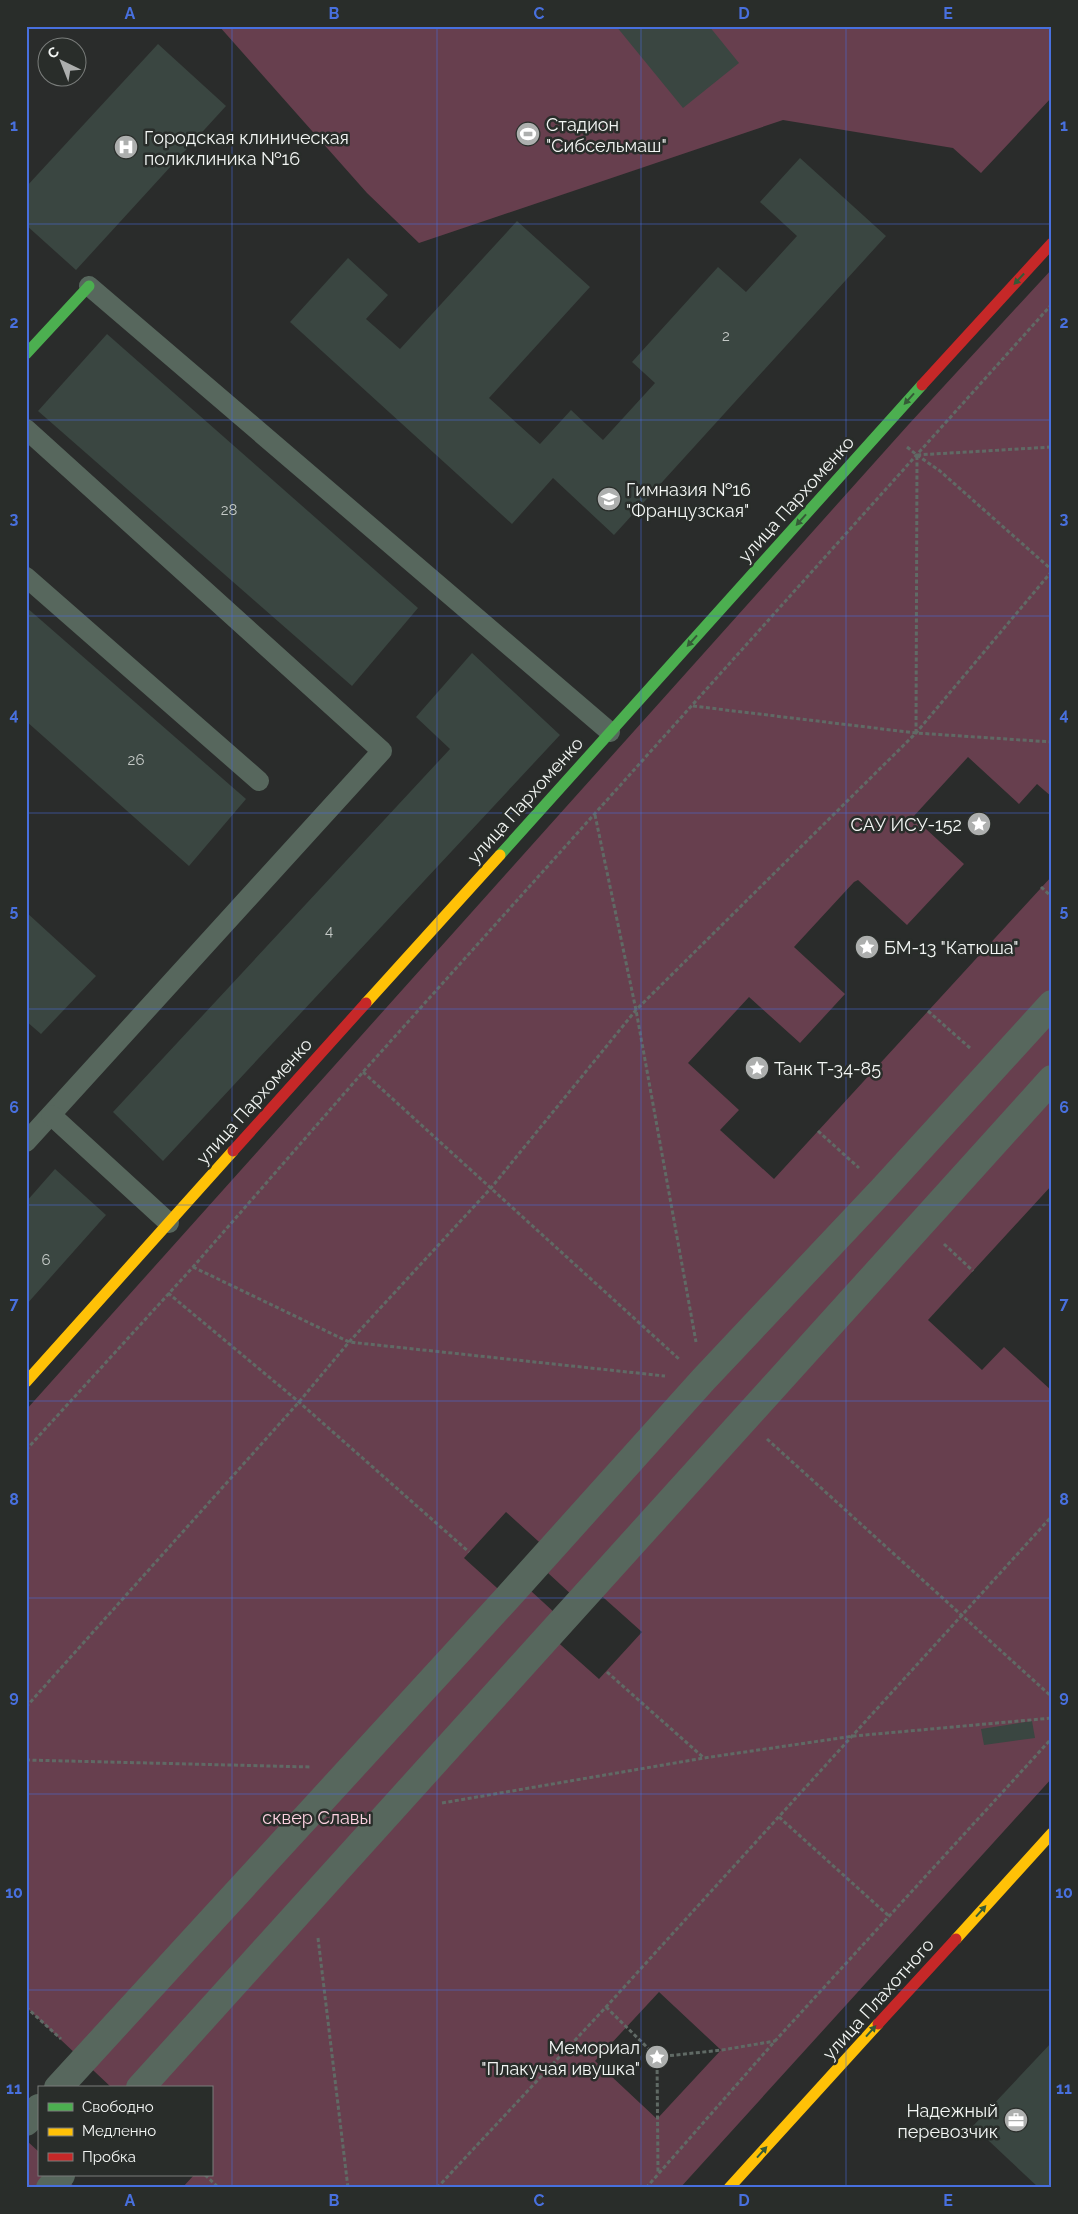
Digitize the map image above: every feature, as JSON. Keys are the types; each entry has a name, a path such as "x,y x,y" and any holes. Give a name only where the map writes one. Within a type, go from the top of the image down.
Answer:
{"street":[{"name":"улица Пархоменко","path":"26,1382 1052,243"},
{"path":"26,354 89,286"},
{"path":"60,2086 703,1380 1052,1004"},
{"path":"142,2086 1052,1079"},
{"name":"улица Плахотного","path":"729,2188 1052,1833"},
{"path":"26,2122 38,2109"},
{"path":"50,2188 60,2176"}],"lane":[{"path":"89,286 610,732"},
{"path":"26,429 382,751 26,1142"},
{"path":"26,577 259,780"},
{"path":"51,1115 168,1223"}],"path":[{"path":"26,1450 193,1267 363,1072 1052,304"},
{"path":"26,1707 298,1402 349,1342 491,1188 636,1010 916,733 1052,570 940,471 883,429"},
{"path":"917,454 1052,447"},
{"path":"916,733 917,454"},
{"path":"692,706 916,733 1052,742"},
{"path":"193,1267 349,1342 703,1380 636,1010 595,815"},
{"path":"1041,887 1052,897"},
{"path":"168,1293 298,1402 469,1552"},
{"path":"437,2188 780,1817 1052,1516"},
{"path":"607,1672 704,1758"},
{"path":"439,1803 704,1758 854,1736 1052,1718"},
{"path":"646,2188 775,2042 1052,1738"},
{"path":"26,1760 351,1768"},
{"path":"780,1817 890,1917"},
{"path":"313,1896 348,2188"},
{"path":"606,2007 657,2057 658,2174"},
{"path":"657,2057 775,2042"},
{"path":"206,2176 219,2188"}],"green space":[{"name":"Стадион \"Сибсельмаш\"","path":"219,26 1052,26 1052,97 981,173 953,148 783,120 419,243 367,193"},
{"name":"сквер Славы","path":"1052,269 1052,797 1037,784 1019,804 968,757 913,817 964,864 907,925 858,880 854,882 794,947 845,994 800,1043 749,997 688,1063 739,1110 720,1130 774,1179 1052,876 1052,1185 928,1320 982,1370 1004,1347 1052,1391 1052,1778 680,2188 182,2188 193,2176 212,2176 212,2086 110,2086 26,2007 26,1410 909,424","holes":["506,1512 559,1560 548,1573 573,1596 586,1582 642,1632 599,1679 543,1629 556,1614 531,1591 517,1606 464,1558","659,1992 721,2050 657,2119 595,2061"]},
{"path":"26,2140 38,2151 38,2176 63,2176 76,2188 26,2188"}],"building":[{"path":"616,26 709,26 739,63 683,108"},
{"name":"Городская клиническая поликлиника №16","path":"158,44 226,106 76,270 26,225 26,187"},
{"path":"800,158 886,236 614,535 553,478 512,524 290,322 348,258 388,295 366,319 400,349 517,221 590,287 489,398 540,444 571,410 603,440 655,383 632,362 718,267 746,292 797,236 760,202"},
{"path":"107,334 418,608 352,686 38,411"},
{"path":"26,607 246,799 189,866 26,721"},
{"path":"472,653 560,735 163,1161 113,1112 450,749 416,717"},
{"path":"26,912 96,976 41,1034 26,1021"},
{"path":"55,1169 106,1215 26,1305 26,1202"},
{"path":"1032,1721 1035,1738 984,1745 981,1729"},
{"path":"1052,2042 1052,2188 1039,2188 973,2126"}],"traffic: fast":[{"path":"26,354 89,286"},
{"path":"500,855 922,385"}],"traffic: slow":[{"path":"366,1003 500,855"},
{"path":"26,1382 233,1151"},
{"path":"956,1939 1052,1833"},
{"path":"729,2188 878,2024"}],"traffic: jam":[{"path":"922,385 1052,243"},
{"path":"233,1151 366,1003"},
{"path":"878,2024 956,1939"}],"place":[{"name":"Стадион \"Сибсельмаш\"","path":"528,134"},
{"name":"Городская клиническая поликлиника №16","path":"126,147"},
{"name":"Гимназия №16 \"Французская\"","path":"609,499"},
{"name":"САУ ИСУ-152","path":"979,824"},
{"name":"БМ-13 \"Катюша\"","path":"867,947"},
{"name":"Танк Т-34-85","path":"757,1068"},
{"name":"Мемориал \"Плакучая ивушка\"","path":"657,2057"},
{"name":"Надежный перевозчик","path":"1016,2120"}]}
